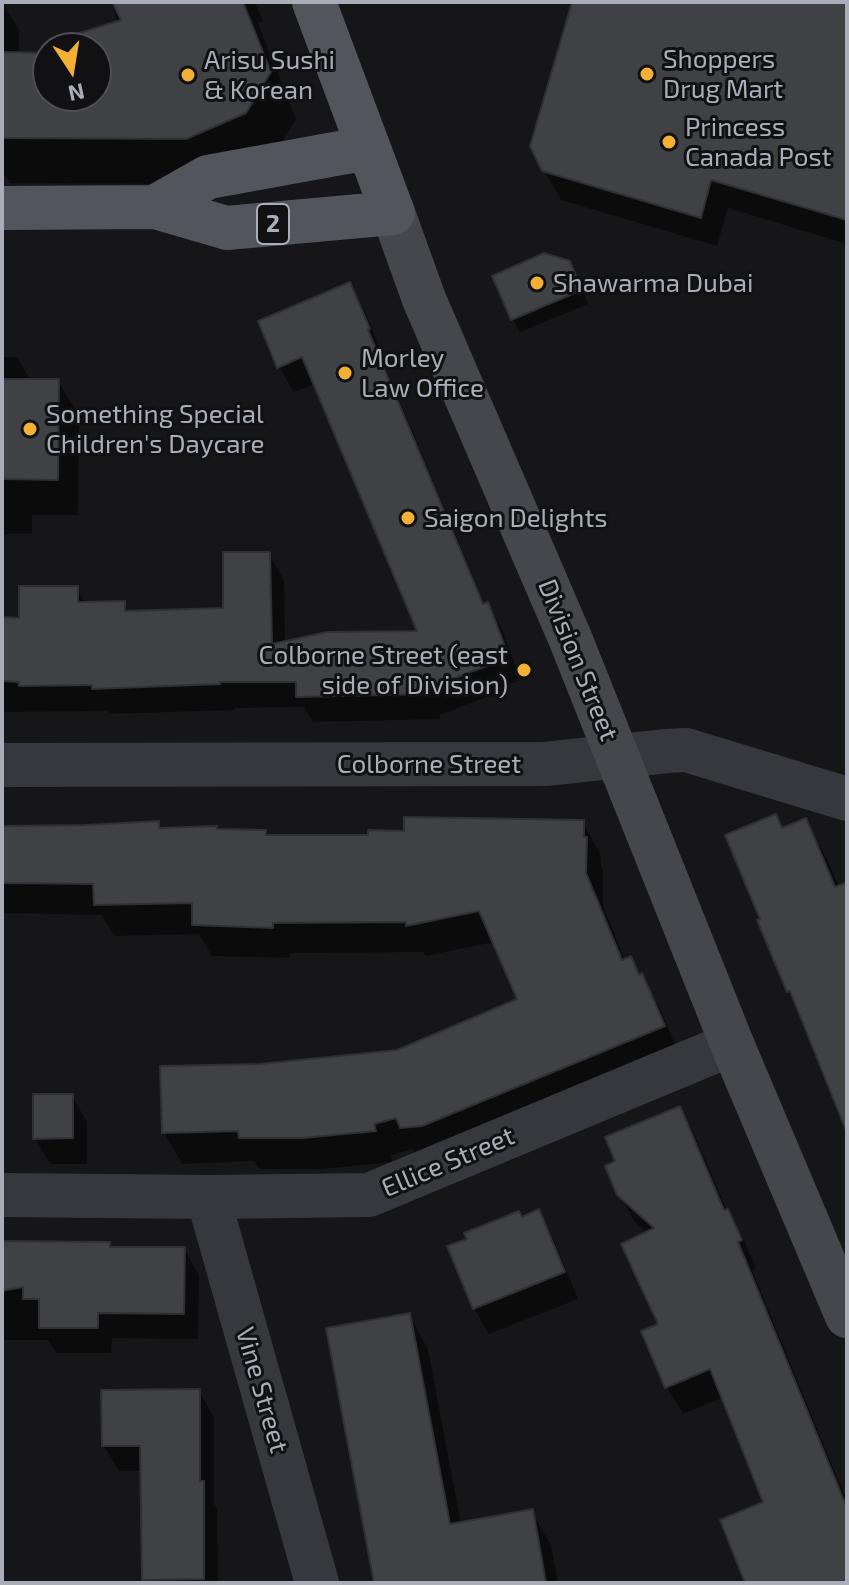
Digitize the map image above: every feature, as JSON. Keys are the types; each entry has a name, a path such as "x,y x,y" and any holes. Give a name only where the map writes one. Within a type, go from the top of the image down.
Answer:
{"main road":[{"name":"Division Street","path":"314,2 424,299 570,638 732,1044 847,1316"},
{"name":"2","path":"155,207 208,177 368,148"},
{"name":"2","path":"2,208 155,207 227,228 393,213"}],"street":[{"name":"Colborne Street","path":"2,765 545,764 686,750 847,799"},
{"name":"Ellice Street","path":"2,1195 369,1195 732,1044"},
{"name":"Vine Street","path":"208,1197 317,1583"}],"building":[{"path":"112,2 243,2 271,72 246,113 186,139 2,138 2,52 32,53 32,112 112,112 112,32 82,32 121,20"},
{"name":"Shoppers Drug Mart","path":"572,2 847,2 847,220 711,180 701,218 542,171 530,146"},
{"name":"Shawarma Dubai","path":"544,253 570,261 582,290 511,320 492,276"},
{"path":"350,282 483,604 488,602 508,654 496,658 497,662 426,689 426,694 296,697 296,682 220,682 92,689 92,685 19,686 19,682 2,681 2,617 19,618 19,586 78,586 78,602 125,601 125,611 223,608 223,552 270,552 272,644 327,632 417,631 302,357 277,368 258,321"},
{"name":"Something Special Children's Daycare","path":"2,379 59,379 58,480 2,479"},
{"path":"776,814 782,828 806,818 835,887 847,882 845,1128 790,991 787,992 757,920 760,919 725,835"},
{"path":"404,817 584,820 586,873 622,960 631,956 639,975 642,973 665,1026 422,1126 400,1128 396,1118 374,1124 376,1131 303,1138 239,1138 238,1131 162,1133 160,1066 260,1064 397,1050 517,999 479,911 406,926 406,922 273,923 273,928 192,925 192,903 94,905 93,884 2,883 2,826 159,821 159,828 217,826 217,829 266,830 266,835 368,835 368,830 404,831"},
{"path":"33,1094 73,1094 73,1138 33,1139"},
{"path":"680,1106 724,1210 728,1209 742,1240 738,1242 847,1508 847,1583 745,1583 720,1520 763,1502 710,1369 665,1388 641,1331 658,1324 621,1244 654,1228 617,1195 605,1166 615,1161 605,1137"},
{"path":"539,1209 565,1272 473,1309 447,1246 467,1239 464,1233 519,1211 522,1217"},
{"path":"2,1241 110,1242 110,1247 185,1247 184,1314 98,1313 98,1328 39,1328 39,1299 23,1299 23,1287 2,1291"},
{"path":"410,1313 450,1524 533,1509 546,1583 374,1583 326,1328"},
{"path":"200,1389 204,1579 142,1580 140,1446 102,1446 101,1390"}],"place":[{"name":"Shoppers Drug Mart","path":"647,74"},
{"name":"Arisu Sushi & Korean","path":"188,75"},
{"name":"Princess Canada Post","path":"669,142"},
{"name":"Shawarma Dubai","path":"537,283"},
{"name":"Morley Law Office","path":"345,373"},
{"name":"Something Special Children's Daycare","path":"30,429"},
{"name":"Saigon Delights","path":"408,518"},
{"name":"Colborne Street (east side of Division)","path":"524,670"}]}
